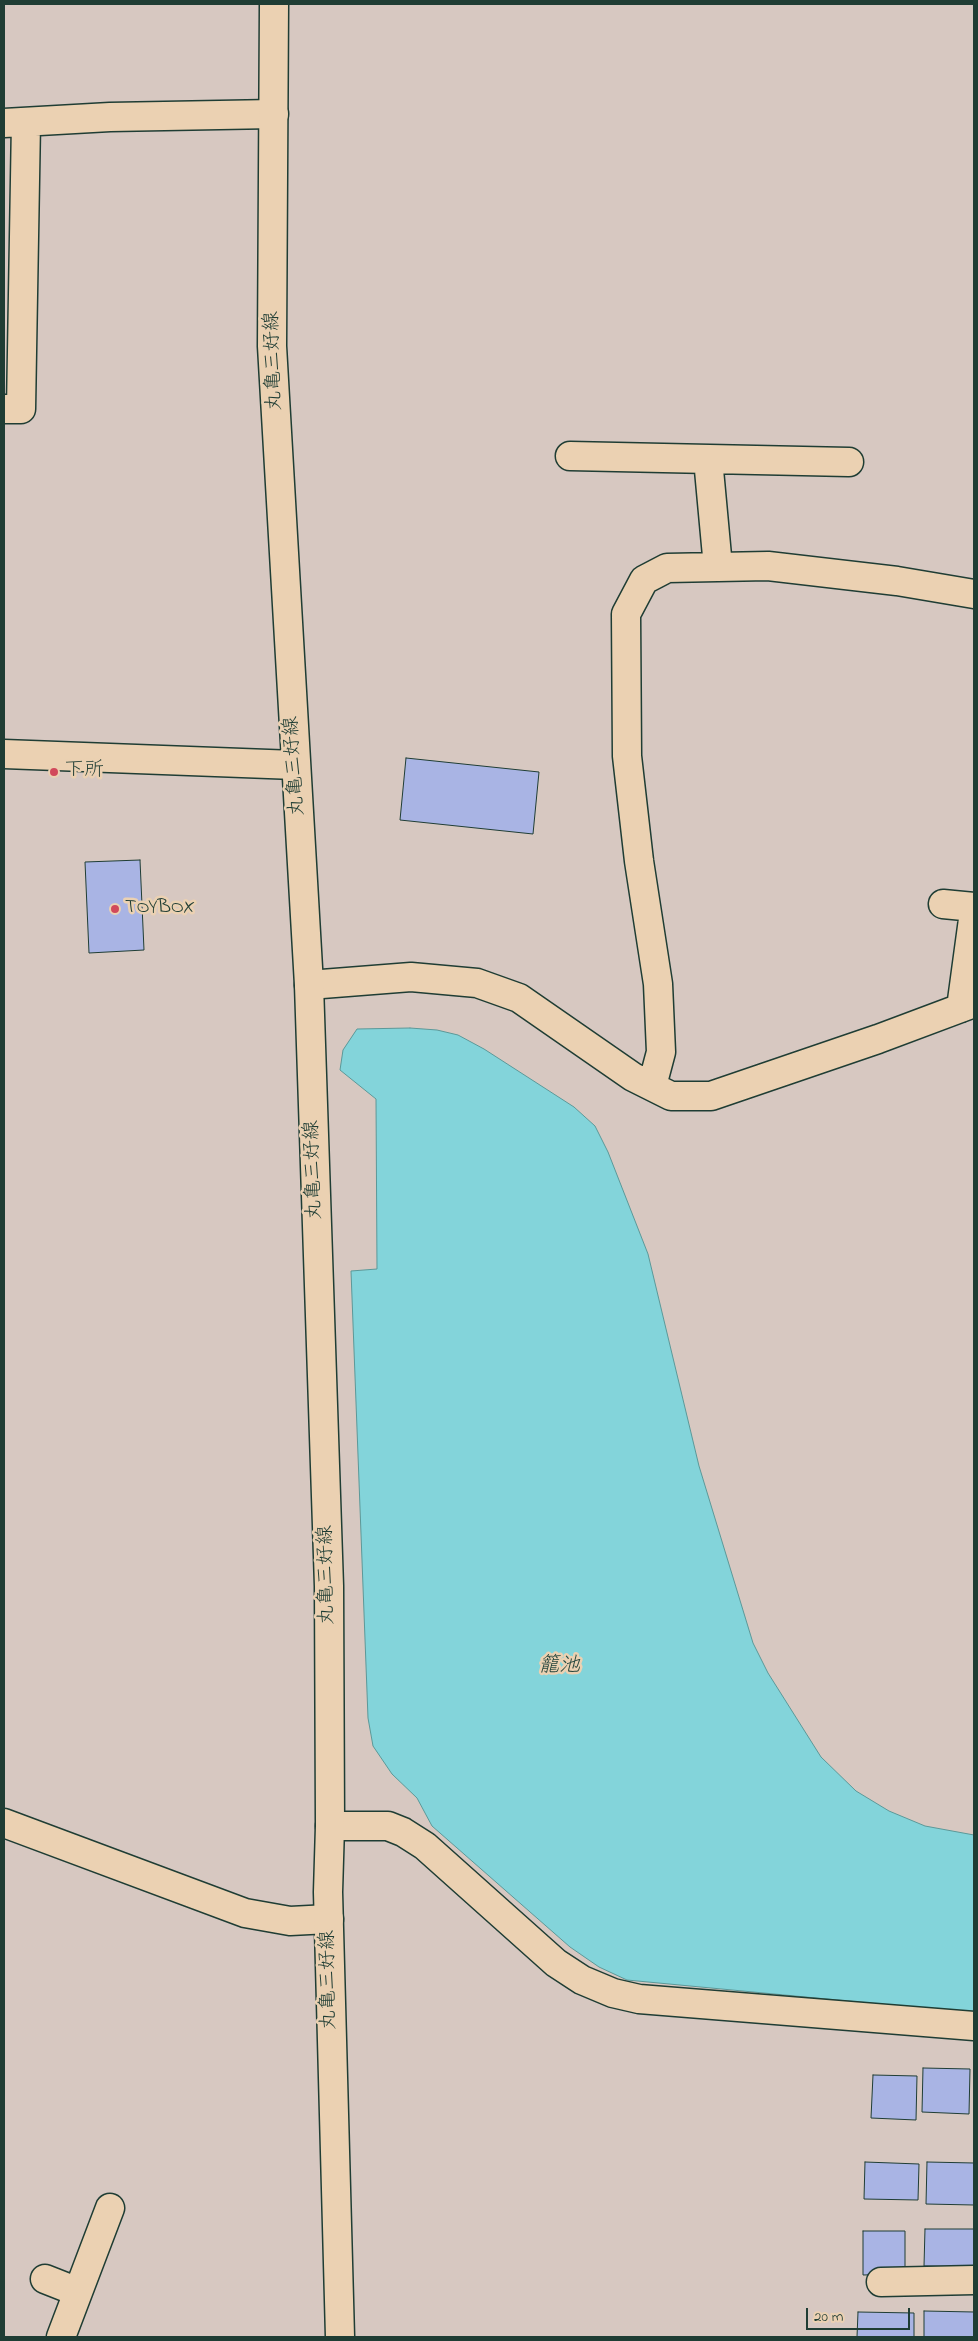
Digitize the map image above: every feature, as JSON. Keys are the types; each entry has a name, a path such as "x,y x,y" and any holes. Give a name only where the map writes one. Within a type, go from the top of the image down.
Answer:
{"street":[{"name":"丸亀三好線","path":"274,4 272,346 309,985 329,1586 329,1919 340,2337"},
{"path":"4,409 22,410 15,123 110,117 274,114"},
{"path":"570,456 849,462"},
{"path":"708,459 718,567"},
{"path":"652,1086 661,1052 658,984 639,861 627,756 626,614 644,580 667,568 768,566 897,581 974,594"},
{"path":"4,754 295,765"},
{"path":"943,904 974,907"},
{"path":"309,985 411,977 477,983 519,998 633,1077 671,1096 711,1096 878,1039 967,1006 974,912"},
{"path":"4,1824 245,1912 290,1922 329,1919"},
{"path":"330,1826 388,1826 403,1832 425,1846 556,1963 582,1980 613,1993 639,1999 974,2026"},
{"path":"61,2337 110,2208"},
{"path":"45,2279 78,2292"},
{"path":"881,2282 974,2280"}],"water":[{"name":"籠池","path":"410,1028 437,1030 458,1035 484,1049 574,1107 595,1126 608,1152 648,1254 699,1466 753,1643 768,1673 821,1757 856,1791 889,1811 925,1826 974,1835 974,2013 627,1980 599,1967 570,1947 432,1826 417,1798 392,1774 373,1746 368,1718 351,1271 377,1269 376,1099 340,1070 343,1050 357,1029"}],"building":[{"path":"406,758 539,772 533,834 400,820"},
{"path":"140,860 144,950 89,953 85,862"},
{"path":"923,2068 970,2069 969,2114 922,2112"},
{"path":"873,2075 917,2076 916,2120 871,2118"},
{"path":"865,2162 919,2164 918,2200 864,2199"},
{"path":"927,2162 974,2163 974,2205 926,2204"},
{"path":"925,2229 974,2229 974,2267 924,2266"},
{"path":"863,2231 905,2231 905,2274 863,2275"},
{"path":"924,2311 974,2312 974,2337 924,2337"},
{"path":"858,2312 914,2313 914,2337 857,2337"}],"place":[{"name":"下所","path":"54,772"},
{"name":"TOYBOX","path":"115,909"}]}
